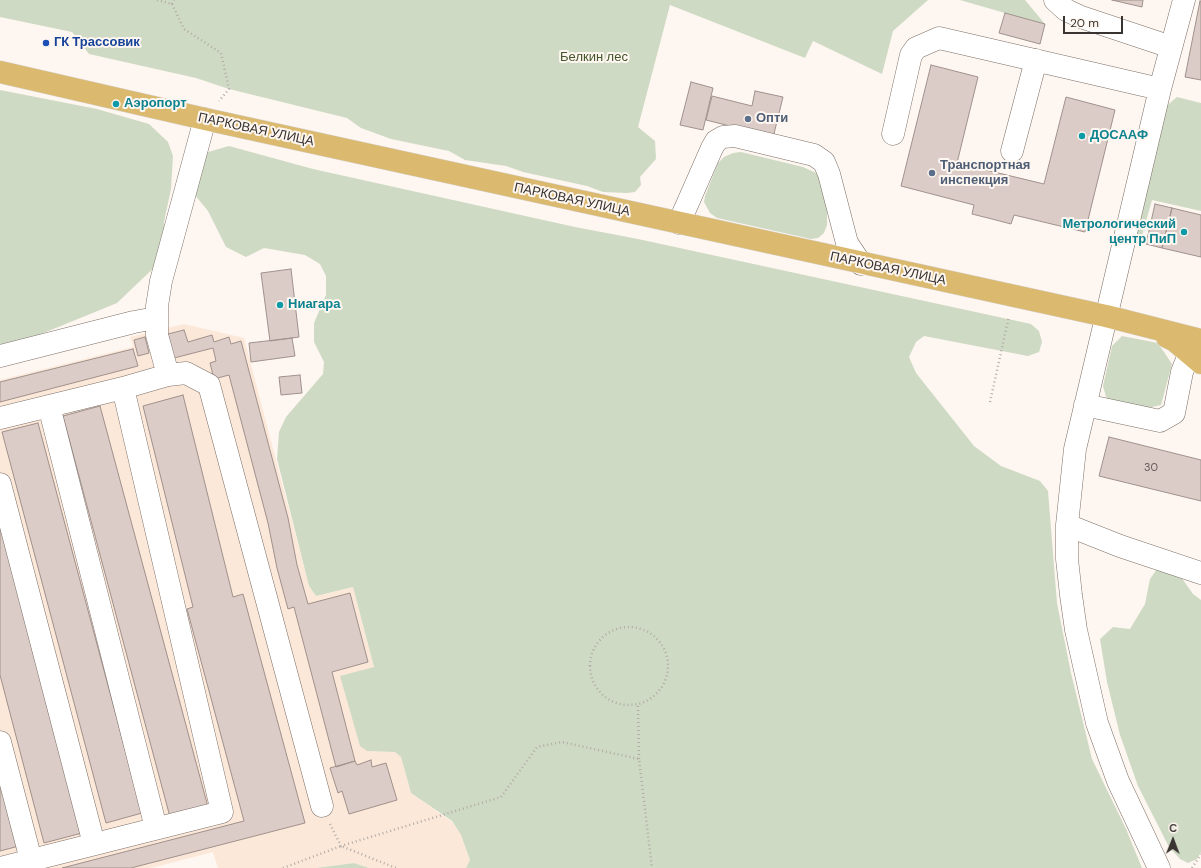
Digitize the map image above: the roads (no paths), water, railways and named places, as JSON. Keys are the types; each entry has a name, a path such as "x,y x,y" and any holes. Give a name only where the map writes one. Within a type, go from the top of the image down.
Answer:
{"main road":[{"name":"ПАРКОВАЯ УЛИЦА","path":"0,72 205,119 861,264 1106,316 1144,325 1197,352"}],"street":[{"path":"1055,0 1066,10 1081,17 1171,47"},
{"path":"1159,868 1118,781 1098,723 1076,630 1067,559 1067,525 1075,449 1160,90 1184,0"},
{"path":"893,134 911,55 916,48 939,38 1160,90"},
{"path":"1012,151 1036,60"},
{"path":"168,375 157,336 156,318 161,281 205,119"},
{"path":"679,223 716,141 723,137 735,136 814,155 824,162 829,174 847,243 861,264"},
{"path":"0,356 134,322 156,318"},
{"path":"1085,405 1160,421 1174,412 1182,372 1197,352"},
{"path":"0,418 123,388 168,375 186,373 209,385 322,806"},
{"path":"0,868 222,812 123,388"},
{"path":"48,406 156,828"},
{"path":"0,484 94,844"},
{"path":"1067,525 1120,546 1201,573"},
{"path":"0,742 30,860"}],"place":[{"name":"ГК Трассовик","path":"46,43"},
{"name":"Аэропорт","path":"116,104"},
{"name":"Опти","path":"748,119"},
{"name":"ДОСААФ","path":"1082,136"},
{"name":"Транспортная инспекция","path":"932,173"},
{"name":"Метрологический центр ПиП","path":"1184,232"},
{"name":"Ниагара","path":"280,305"}],"park label":[{"name":"Белкин лес","path":"594,58"}]}
